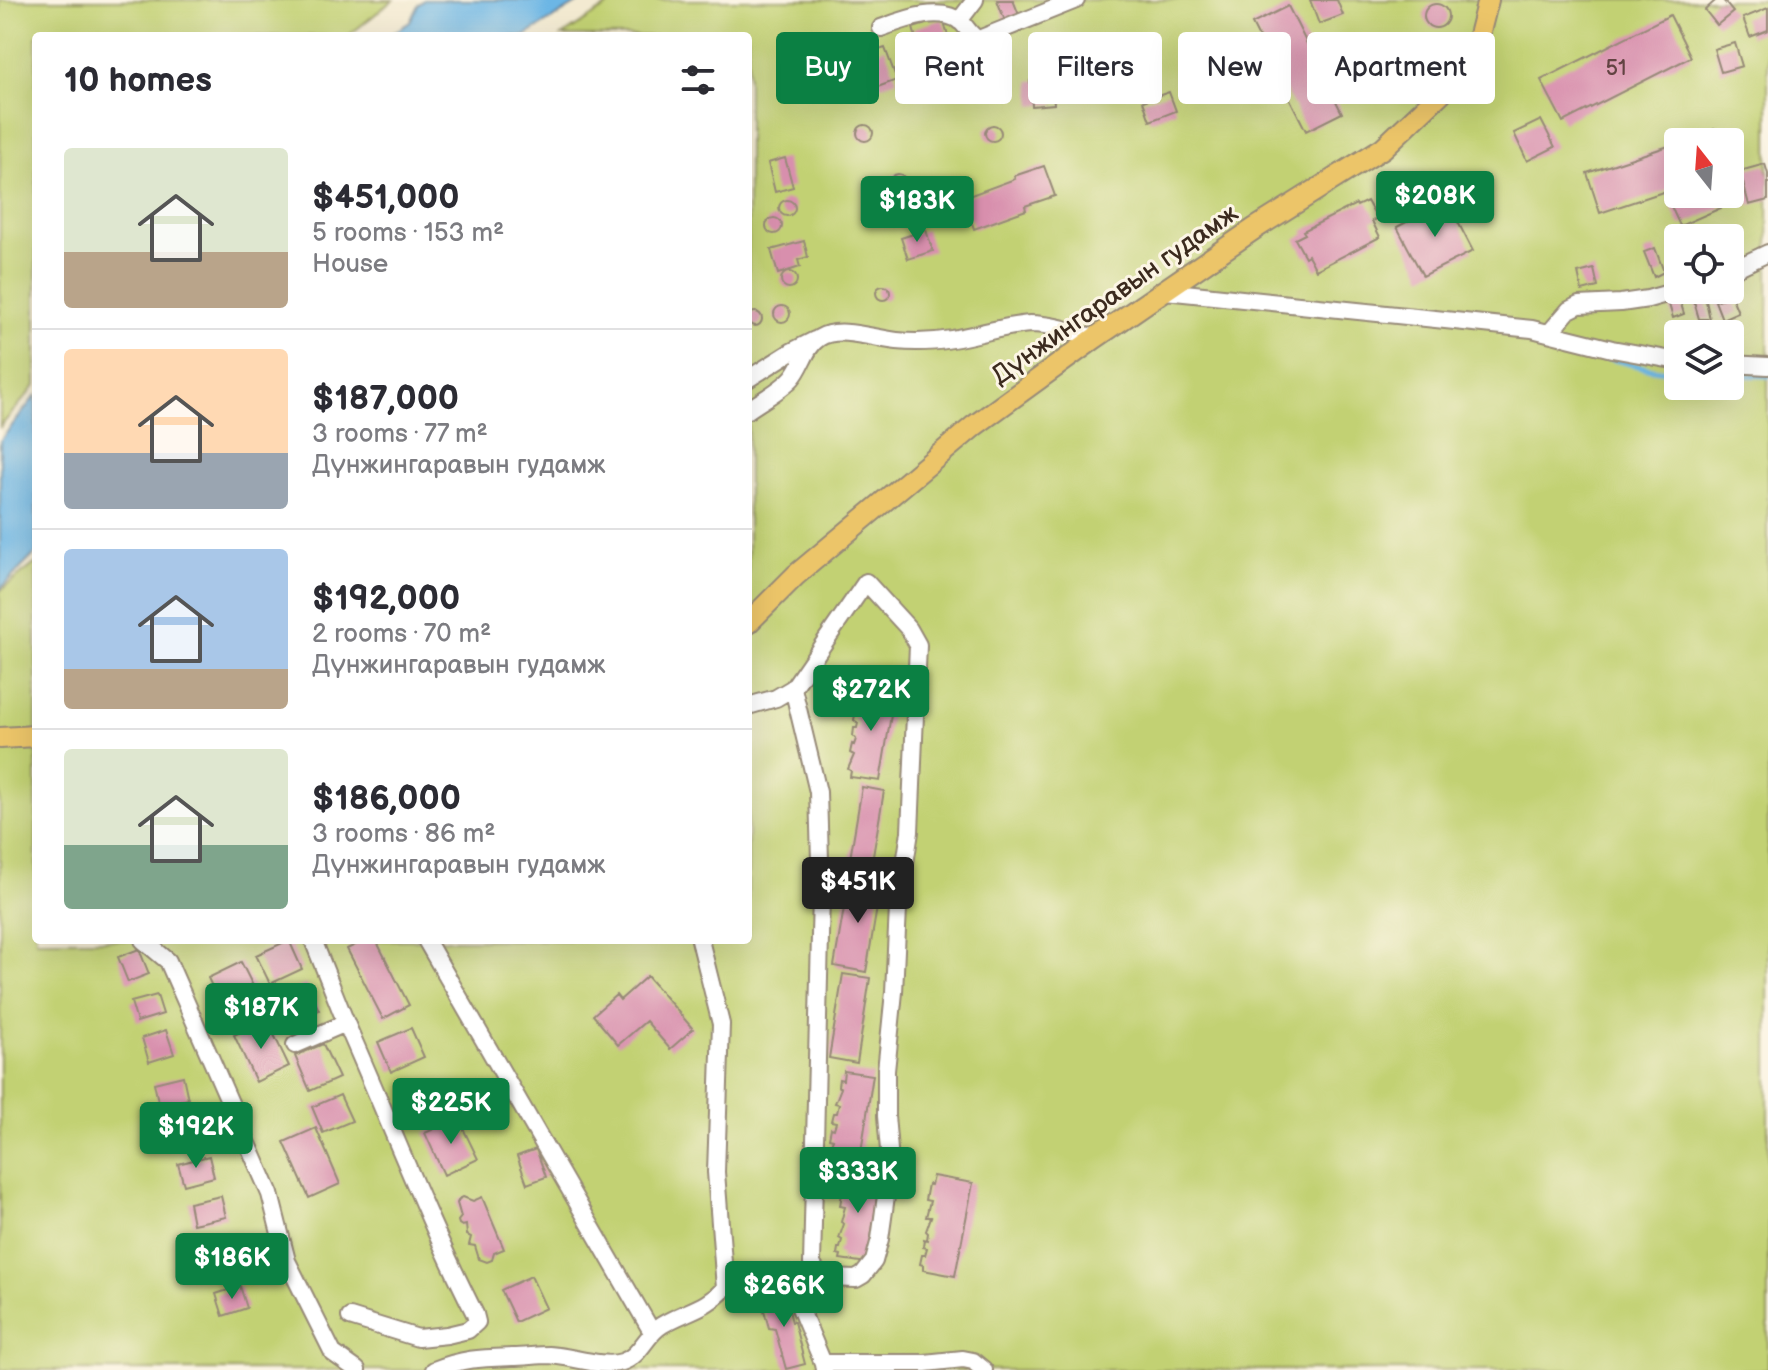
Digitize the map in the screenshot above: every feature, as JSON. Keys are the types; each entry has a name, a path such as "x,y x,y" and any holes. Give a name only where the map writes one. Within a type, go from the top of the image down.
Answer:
{"main road":[{"name":"Дүнжингаравын гудамж","path":"752,619 796,575 974,426 1254,229 1383,148 1462,69 1476,47 1488,0"},
{"path":"0,738 32,736"}],"street":[{"path":"959,21 975,0"},
{"path":"881,28 927,14 959,21 972,36 979,39 1076,0"},
{"path":"1744,264 1768,253"},
{"path":"1165,291 1502,325 1550,332 1612,349 1664,358"},
{"path":"1550,332 1569,310 1579,305 1621,303 1664,294"},
{"path":"752,376 791,352 833,333 921,342 1031,324 1095,338"},
{"path":"752,407 792,378 810,347 820,337"},
{"path":"1744,365 1768,366"},
{"path":"752,705 776,698 793,688 866,582 909,629 918,645 910,832 898,908 886,1071 889,1150 886,1196 874,1261 856,1279 826,1278 812,1264 821,880 818,792 793,688"},
{"path":"148,944 168,961 270,1194 287,1261 333,1353 357,1370"},
{"path":"315,944 424,1206 477,1322 468,1330 418,1338 350,1317"},
{"path":"428,944 652,1332"},
{"path":"701,944 721,1024 716,1172 725,1288"},
{"path":"295,1045 346,1023"},
{"path":"434,1370 462,1360 551,1355 606,1363 621,1362 631,1357 663,1324 714,1301 725,1288 766,1280 785,1281 798,1303 823,1366 963,1359 973,1361 984,1370"}],"green space":[{"path":"0,0 393,0 353,32 32,32 32,390 0,427"},
{"path":"617,0 1768,0 1768,1370 0,1370 0,591 32,566 32,944 752,944 752,32 568,32"}],"water":[{"path":"424,0 583,0 531,32 394,32 410,22"},
{"path":"32,400 32,557 0,589 0,441"}],"building":[{"path":"997,0 1013,0 1019,15 1005,21"},
{"path":"1310,0 1337,0 1343,15 1319,24"},
{"path":"1716,0 1723,0 1733,12 1717,25 1705,10"},
{"path":"1436,4 1447,11 1448,16 1441,27 1436,28 1425,21 1424,16 1431,5"},
{"path":"1288,6 1307,44 1307,104 1337,104 1342,113 1306,131 1291,101 1291,32 1256,32 1252,24"},
{"path":"1768,8 1768,30 1750,37 1743,18"},
{"path":"1670,15 1691,57 1563,122 1541,80"},
{"path":"943,19 947,32 914,32 913,28"},
{"path":"1735,43 1742,66 1721,72 1714,49"},
{"path":"885,48 895,81 879,87 879,50"},
{"path":"1169,92 1176,111 1150,121 1144,104 1162,104 1162,94"},
{"path":"1541,120 1555,147 1527,161 1514,133"},
{"path":"865,125 873,133 865,141 857,133"},
{"path":"990,125 996,125 1001,133 999,139 990,141 985,136 985,130"},
{"path":"1664,148 1664,192 1600,213 1587,173"},
{"path":"785,158 793,187 775,192 768,163"},
{"path":"1765,164 1768,200 1749,205 1744,170"},
{"path":"1044,166 1055,196 974,229 970,217 952,223 949,213 955,210 952,202"},
{"path":"898,174 906,182 898,190 890,182"},
{"path":"787,200 795,208 787,216 779,208"},
{"path":"1367,201 1377,219 1372,221 1380,237 1316,270 1295,239 1305,234 1303,231"},
{"path":"1447,201 1473,251 1423,276 1397,227"},
{"path":"1672,208 1721,208 1685,224 1679,224"},
{"path":"771,218 777,218 782,226 780,232 771,234 766,229 766,223"},
{"path":"926,230 933,251 908,259 901,238"},
{"path":"804,241 808,257 798,260 800,267 778,274 771,250"},
{"path":"1655,248 1664,272 1654,277 1644,252"},
{"path":"1594,269 1598,287 1582,291 1578,273"},
{"path":"789,272 795,274 795,286 789,288 783,286 781,280 783,274"},
{"path":"883,286 890,293 883,300 876,293"},
{"path":"1669,304 1681,304 1684,314 1673,318"},
{"path":"1695,304 1707,304 1710,319 1699,319"},
{"path":"1716,304 1735,304 1738,312 1722,319"},
{"path":"782,306 788,308 788,320 782,322 776,320 774,314 776,308"},
{"path":"752,313 760,314 760,324 752,325"},
{"path":"864,684 895,691 880,781 850,777 851,771 848,769 854,755 850,753 856,739 853,736 854,728 858,723 854,720 856,710 860,711 861,703 858,702"},
{"path":"862,787 884,791 870,874 848,871"},
{"path":"849,879 881,884 866,972 834,966"},
{"path":"280,944 291,944 302,969 270,984 256,955"},
{"path":"357,944 378,944 409,1005 383,1019 347,949"},
{"path":"139,949 149,974 128,982 118,957"},
{"path":"241,962 255,990 221,1006 208,978"},
{"path":"843,974 870,978 857,1063 829,1058"},
{"path":"647,976 693,1029 670,1049 646,1021 618,1045 593,1015 616,995 620,1000"},
{"path":"306,984 319,1010 286,1026 274,1000"},
{"path":"157,995 163,1014 137,1022 131,1002"},
{"path":"267,1020 289,1066 256,1082 234,1035"},
{"path":"411,1028 424,1057 391,1072 378,1042"},
{"path":"166,1030 174,1054 149,1062 142,1038"},
{"path":"323,1044 339,1078 310,1091 295,1056"},
{"path":"844,1071 873,1075 860,1159 828,1152 833,1139 829,1138 831,1128 834,1129 836,1122 831,1121 839,1104 835,1103 841,1088 838,1086 839,1079 843,1080"},
{"path":"183,1076 188,1099 159,1106 154,1083"},
{"path":"340,1095 352,1121 323,1133 312,1107"},
{"path":"193,1115 199,1136 168,1146 162,1125"},
{"path":"458,1118 478,1159 444,1175 425,1133"},
{"path":"316,1128 340,1184 309,1198 284,1142"},
{"path":"536,1149 546,1177 527,1184 517,1156"},
{"path":"209,1156 214,1177 184,1185 178,1164"},
{"path":"850,1170 881,1175 867,1263 840,1259 841,1255 837,1254 844,1224 841,1222 845,1207 840,1206 842,1193 846,1191 843,1190 845,1178 849,1178"},
{"path":"933,1176 973,1183 955,1276 923,1270 920,1264 927,1248 923,1247 924,1239 927,1240 926,1231 931,1217 926,1217 930,1201 925,1200"},
{"path":"221,1196 226,1217 193,1224 189,1203"},
{"path":"463,1197 473,1201 482,1197 504,1249 494,1253 492,1260 479,1259 475,1246 469,1245 471,1237 467,1235 466,1225 459,1224 461,1217 457,1203"},
{"path":"231,1238 239,1264 209,1273 201,1247"},
{"path":"531,1276 546,1308 516,1322 501,1290"},
{"path":"240,1286 247,1308 223,1316 216,1294"},
{"path":"774,1289 777,1298 785,1296 805,1364 786,1369 775,1329 769,1328 762,1303 768,1302 765,1292"}],"waterway":[{"path":"1594,355 1664,371"},
{"path":"1744,375 1768,376"}]}
